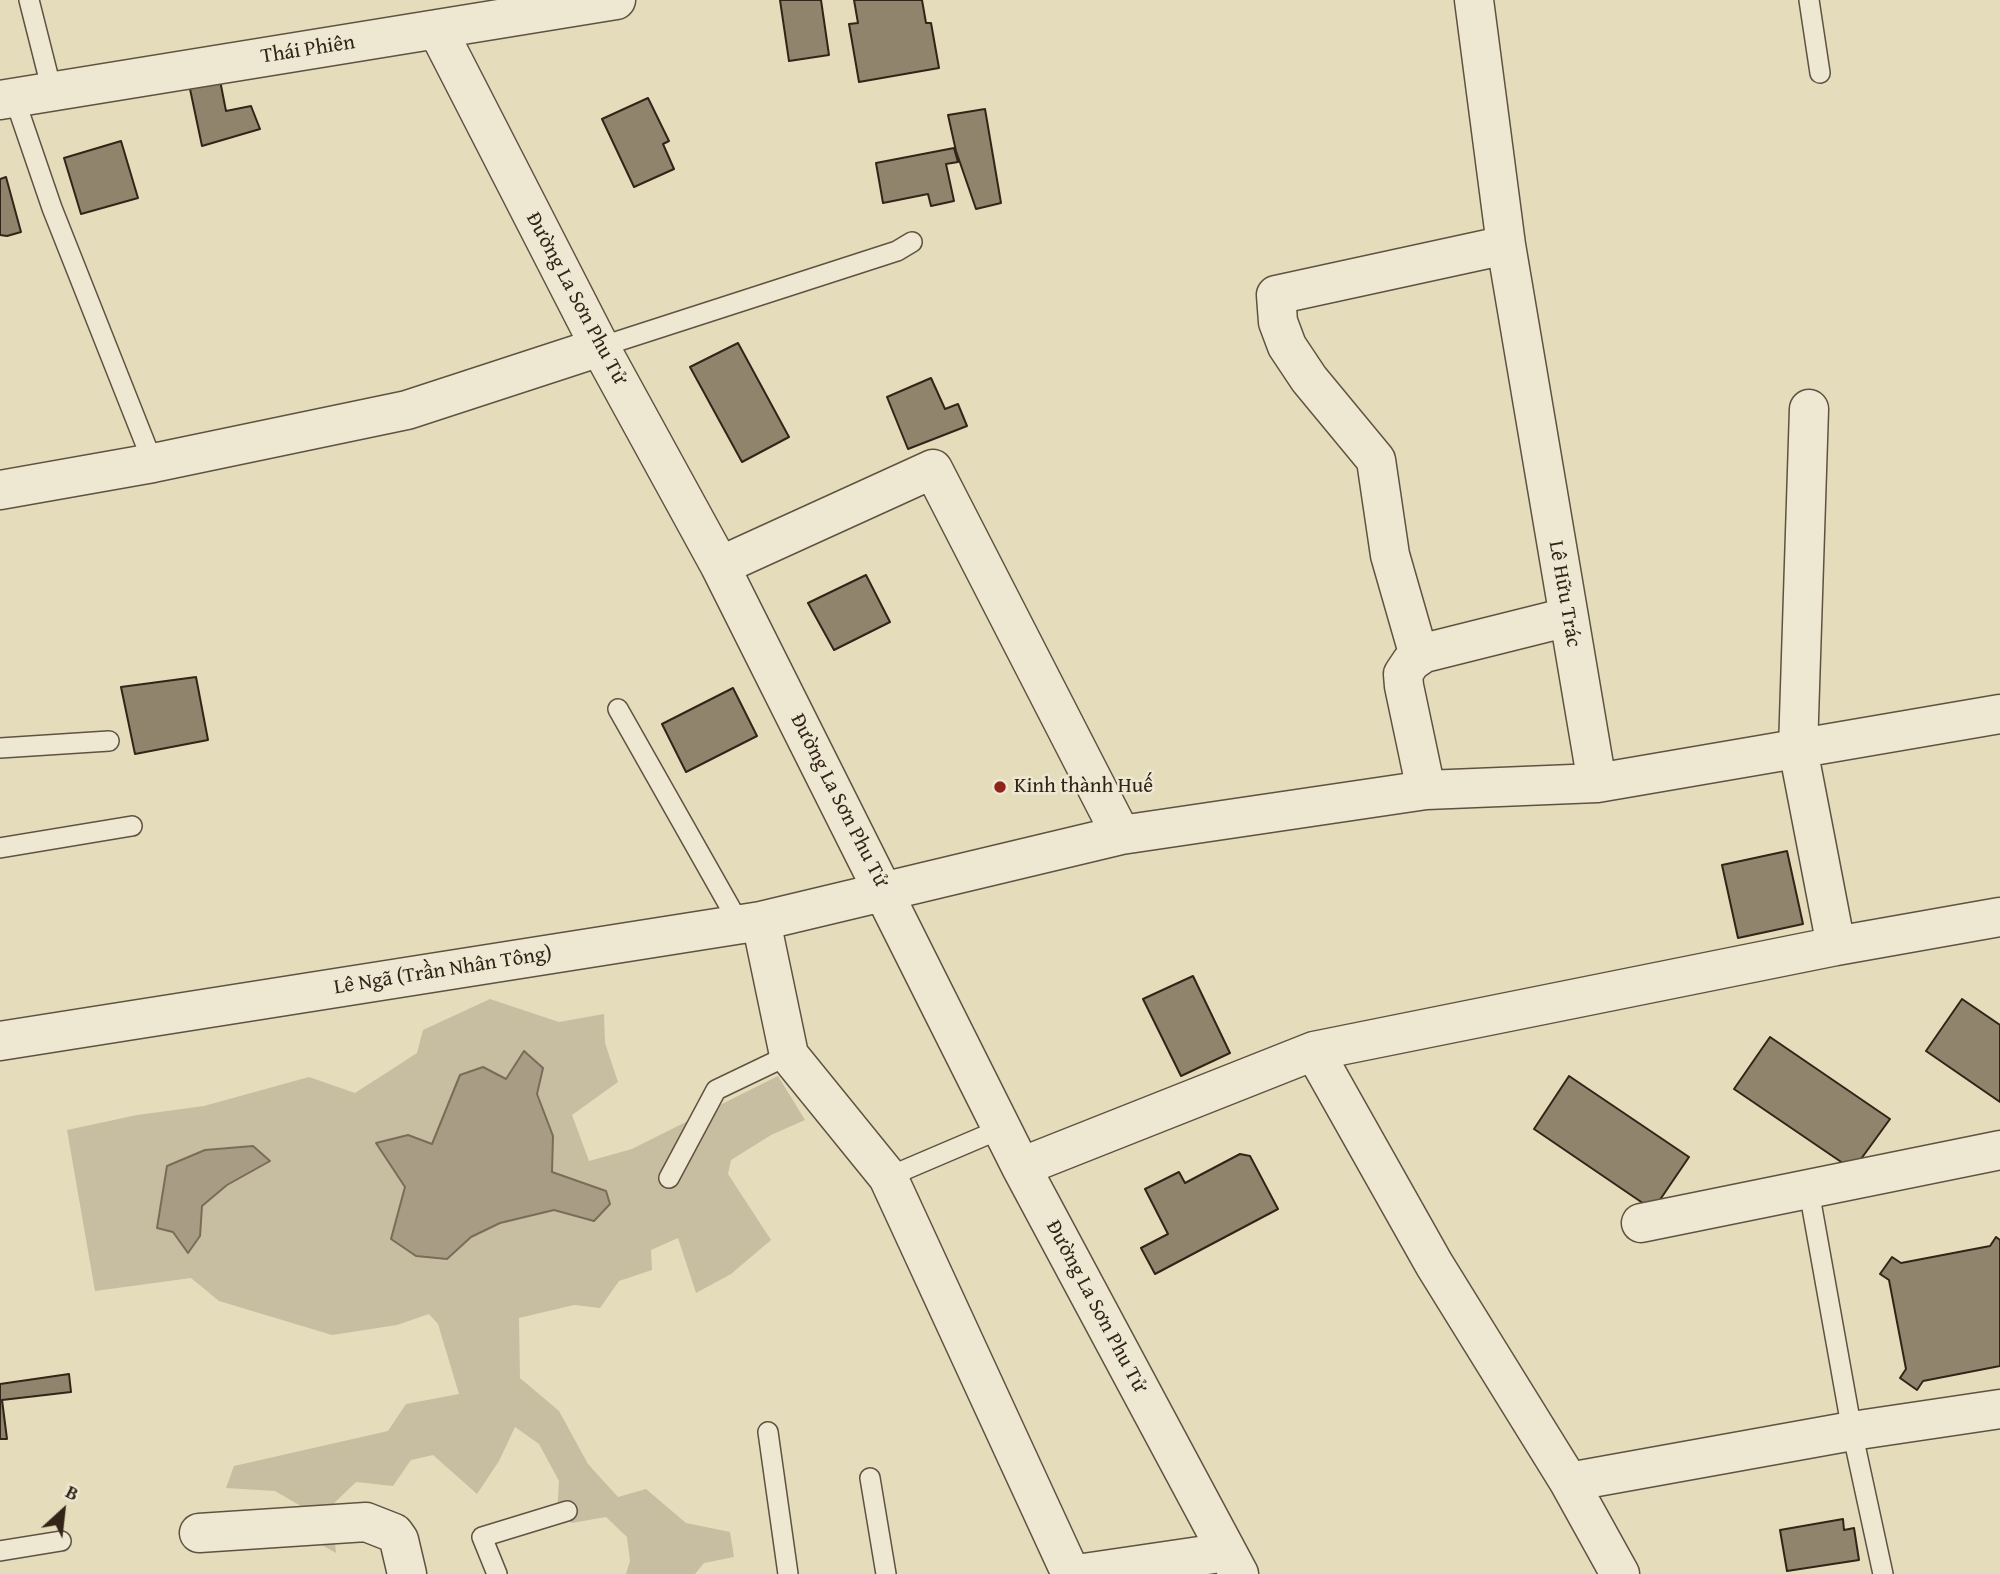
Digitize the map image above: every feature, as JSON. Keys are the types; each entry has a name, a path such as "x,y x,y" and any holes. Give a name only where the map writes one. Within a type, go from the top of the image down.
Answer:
{"street":[{"name":"Thái Phiên","path":"7,98 610,0"},
{"name":"Lê Hữu Trác","path":"1474,0 1506,245 1597,783"},
{"name":"Đường La Sơn Phu Tử","path":"437,29 600,346 720,566 1021,1167 1233,1563"},
{"path":"1419,656 1390,555 1376,460 1309,379 1287,346 1278,322 1276,295 1506,245"},
{"path":"0,489 153,463 407,410 600,346"},
{"path":"1809,409 1798,750 1836,946"},
{"path":"720,566 933,469 1121,835"},
{"path":"1426,790 1404,686 1405,670 1419,656 1568,617"},
{"path":"1597,783 2000,714"},
{"name":"Lê Ngã (Trần Nhân Tông)","path":"0,1041 750,922 885,893 1121,835 1426,790 1597,783"},
{"path":"1021,1167 1314,1051 1836,946 2000,918"},
{"path":"750,922 789,1055 888,1177 1071,1574"},
{"path":"1314,1051 1434,1264 1569,1482 1620,1574"},
{"path":"1642,1223 2000,1150"},
{"path":"1569,1482 1852,1431 2000,1409"},
{"path":"199,1533 366,1522 394,1533 399,1540 407,1574"},
{"path":"1077,1574 1233,1563"}],"lane":[{"path":"29,0 52,91"},
{"path":"1809,0 1820,73"},
{"path":"7,98 153,463"},
{"path":"600,346 897,251 912,242"},
{"path":"618,709 750,922"},
{"path":"0,748 109,741"},
{"path":"0,848 132,826"},
{"path":"669,1178 716,1090 789,1055"},
{"path":"888,1177 1003,1128"},
{"path":"1808,1191 1852,1431 1883,1574"},
{"path":"768,1432 788,1574"},
{"path":"870,1478 886,1574"},
{"path":"497,1574 482,1537 567,1511"},
{"path":"0,1550 61,1542"}],"shaded area":[{"path":"490,999 559,1022 604,1014 605,1043 618,1082 572,1115 589,1161 632,1149 778,1076 805,1120 771,1135 731,1160 728,1174 771,1240 731,1274 696,1293 678,1238 651,1250 652,1270 619,1281 600,1308 574,1305 519,1318 520,1378 559,1411 588,1464 618,1497 646,1489 686,1523 730,1532 734,1557 704,1563 695,1574 626,1574 630,1561 627,1537 606,1517 572,1523 557,1514 559,1481 539,1444 515,1427 499,1461 477,1494 433,1455 411,1460 393,1486 356,1482 331,1506 336,1553 317,1542 306,1509 275,1491 226,1488 234,1466 388,1431 406,1404 459,1394 438,1324 429,1314 397,1325 332,1335 219,1301 191,1278 95,1291 67,1130 137,1115 204,1106 309,1077 355,1093 417,1053 423,1030","holes":["269,1161 227,1185 202,1206 200,1236 157,1228 161,1213"]},
{"path":"524,1051 543,1068 537,1094 553,1136 552,1172 606,1191 610,1204 594,1221 554,1210 500,1223 471,1237 447,1259 416,1256 391,1239 405,1187 376,1143 408,1135 432,1144 460,1075 483,1067 506,1079"},
{"path":"253,1146 270,1161 227,1185 202,1206 200,1236 188,1253 173,1232 157,1228 167,1166 205,1150"}],"building":[{"path":"780,0 821,0 829,55 789,61"},
{"path":"854,0 922,0 926,23 931,23 939,68 859,82 849,24 858,23"},
{"path":"217,65 226,111 251,106 260,129 202,146 186,70"},
{"path":"648,98 669,141 663,144 674,169 634,187 602,119"},
{"path":"985,109 1001,203 976,209 956,151 948,115"},
{"path":"121,141 138,198 81,214 64,158"},
{"path":"954,148 958,162 946,164 954,201 931,206 928,194 883,203 876,163"},
{"path":"6,177 21,232 7,236 0,235 0,179"},
{"path":"738,343 789,437 742,462 690,367"},
{"path":"931,378 945,409 958,404 967,426 908,449 887,397"},
{"path":"866,575 890,622 834,650 808,603"},
{"path":"196,677 208,740 135,754 121,687"},
{"path":"733,688 757,736 686,772 662,724"},
{"path":"1787,851 1803,924 1738,938 1722,865"},
{"path":"1193,976 1230,1053 1181,1076 1143,999"},
{"path":"1962,999 2000,1025 2000,1102 1926,1051"},
{"path":"1770,1037 1890,1119 1853,1170 1734,1089"},
{"path":"1569,1076 1689,1157 1653,1210 1534,1129"},
{"path":"1240,1154 1250,1156 1278,1209 1155,1274 1141,1248 1168,1234 1145,1189 1179,1172 1185,1183"},
{"path":"1996,1237 2000,1240 2000,1366 1923,1381 1917,1390 1900,1378 1906,1369 1889,1280 1880,1274 1892,1257 1901,1263 1990,1246"},
{"path":"69,1374 71,1392 2,1400 7,1439 0,1439 0,1384"},
{"path":"1843,1519 1844,1530 1854,1528 1859,1560 1787,1571 1780,1530"}],"place":[{"name":"Kinh thành Huế","path":"1000,787"}]}
